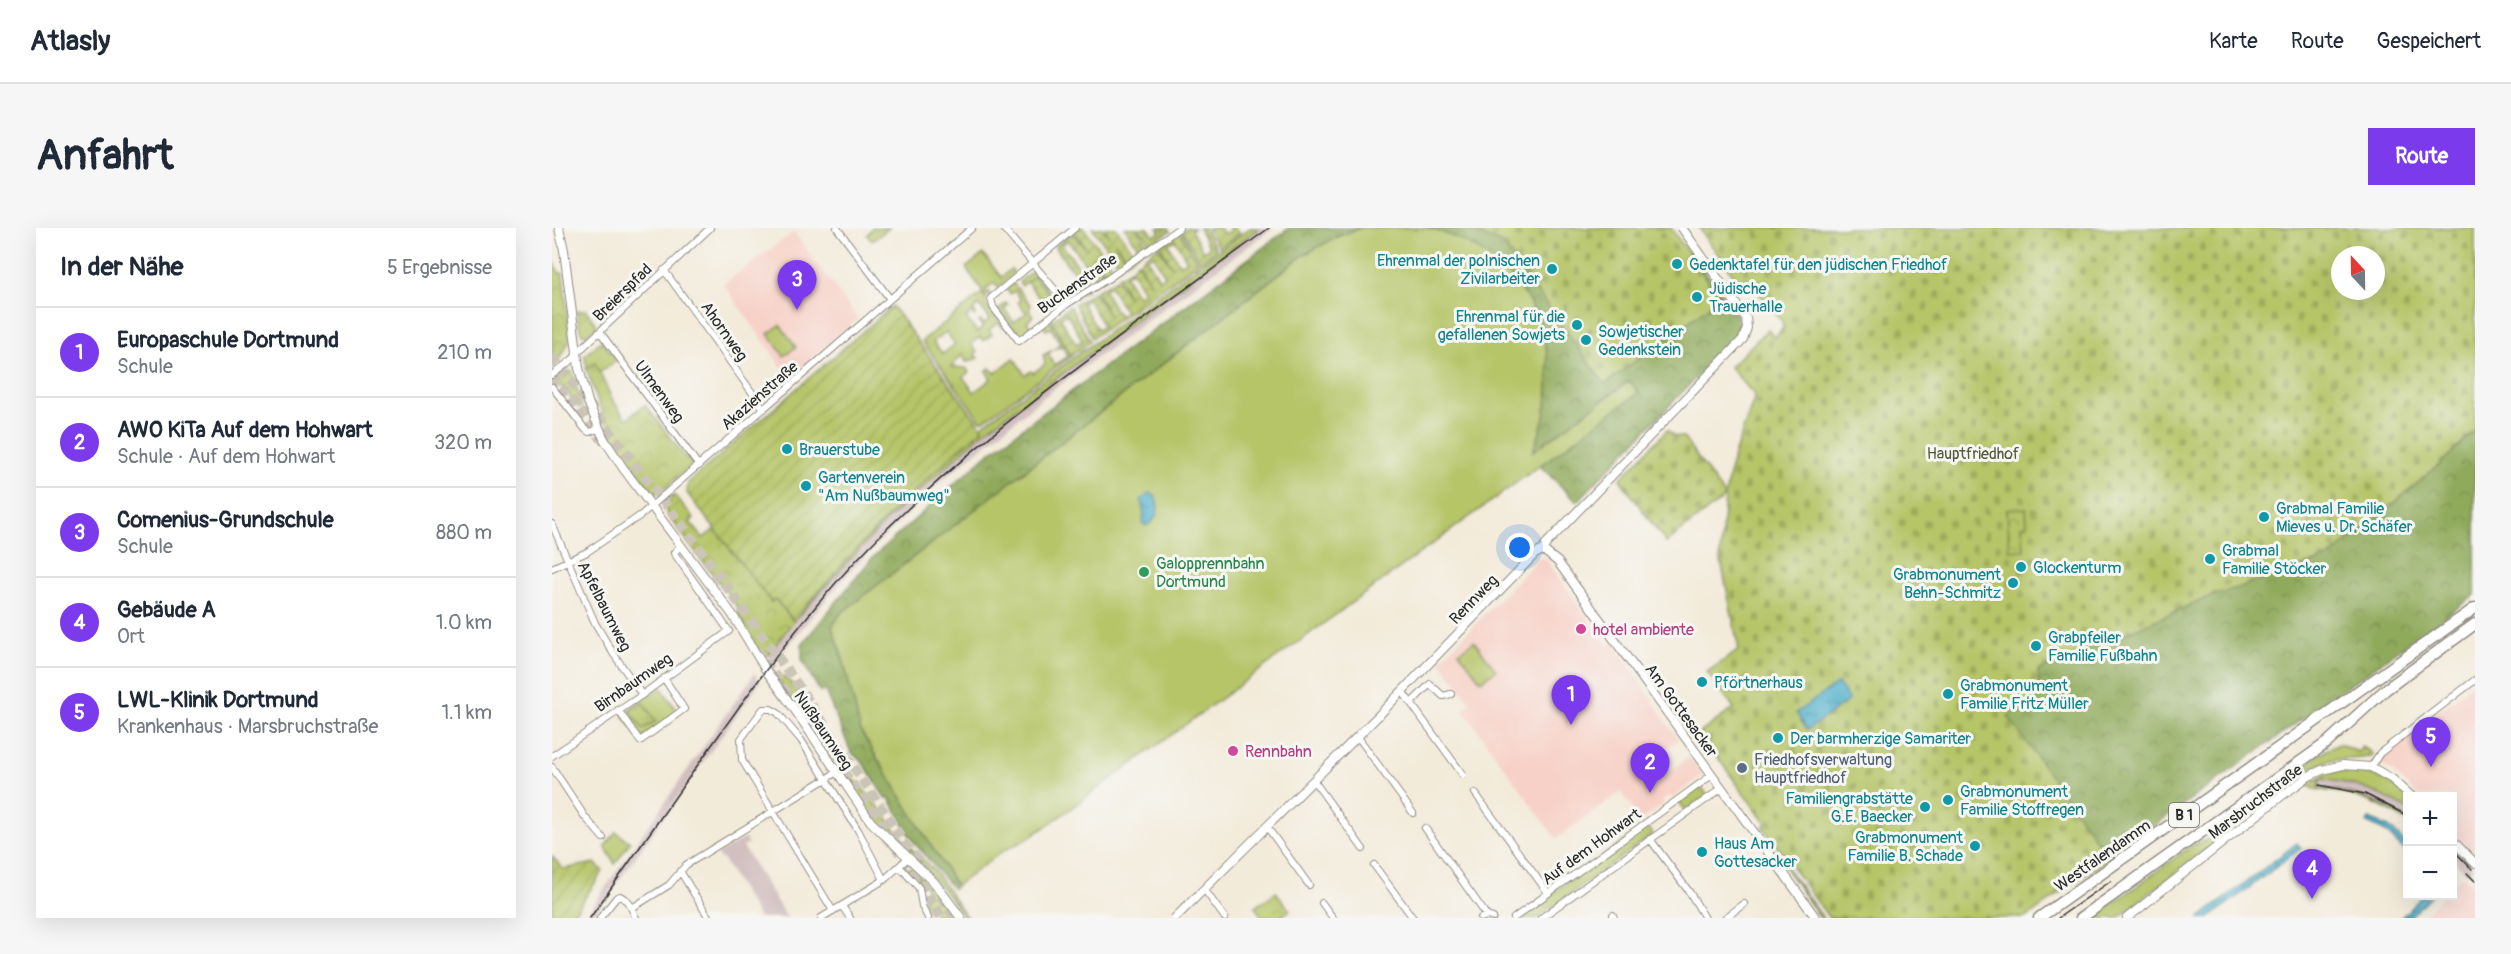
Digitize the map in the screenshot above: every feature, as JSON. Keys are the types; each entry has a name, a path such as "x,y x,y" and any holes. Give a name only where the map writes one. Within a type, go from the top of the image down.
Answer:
{"highway":[{"name":"Westfalendamm","path":"2039,918 2475,609"},
{"name":"B 1","path":"2081,918 2334,737 2385,690 2475,624"}],"street":[{"name":"Nußbaumweg","path":"559,228 564,250 576,356 583,386 599,429 616,458 732,614 767,672 871,822 933,882 961,918"},
{"name":"Breierspfad","path":"552,375 576,356 710,228"},
{"path":"837,228 890,299"},
{"name":"Akazienstraße","path":"552,568 605,541 651,506 972,228"},
{"path":"1003,228 1066,304"},
{"path":"1032,262 1075,228"},
{"name":"Buchenstraße","path":"1032,262 990,301 1019,341 1066,304 1109,278 1179,228"},
{"name":"Rennweg","path":"1175,918 1358,737 1535,554 1544,550 1546,544 1746,336 1748,328 1746,318 1682,228"},
{"name":"Ahornweg","path":"664,270 764,409"},
{"name":"Ulmenweg","path":"600,332 699,465"},
{"path":"552,387 585,429 589,432 599,429"},
{"name":"Apfelbaumweg","path":"552,524 599,630 642,695"},
{"name":"Nußbaumweg","path":"681,545 674,553 729,631"},
{"name":"Am Gottesacker","path":"1544,550 1558,562 1816,918"},
{"name":"Birnbaumweg","path":"552,756 642,695 729,631"},
{"path":"618,710 640,741 684,709 664,678"},
{"path":"2371,768 2380,753 2475,680"},
{"path":"1411,703 1430,684 1443,696 1451,694"},
{"path":"1402,691 1463,775"},
{"name":"Nußbaumweg","path":"772,812 745,766 740,752 744,732 761,711 771,709 782,716 827,778 865,842 884,880"},
{"path":"1358,737 1413,813"},
{"name":"Marsbruchstraße","path":"2127,918 2309,776 2322,770 2343,765 2371,768 2386,774 2406,792"},
{"path":"552,767 585,817 603,838"},
{"path":"632,908 669,885 680,871 837,772"},
{"name":"Auf dem Hohwart","path":"1514,918 1713,776"},
{"path":"1314,781 1363,849"},
{"name":"Auf dem Hohwart","path":"1541,918 1722,788"},
{"path":"1475,793 1548,893"},
{"path":"1676,801 1686,814"},
{"path":"772,812 833,911"},
{"path":"1267,827 1309,885"},
{"path":"1425,828 1487,917"},
{"path":"1650,839 1705,918"},
{"path":"2457,845 2475,863"},
{"path":"821,918 884,880 908,858"},
{"path":"1374,865 1413,918"},
{"path":"900,867 919,888 922,906 928,918"},
{"path":"680,871 709,918"},
{"path":"1204,889 1225,918"},
{"path":"600,918 618,896 626,898 636,918"},
{"path":"1322,903 1333,918"},
{"path":"1725,918 1744,904"},
{"path":"842,906 850,918"}],"shaded area":[{"path":"1259,228 1273,228 1050,392 936,485 851,570 774,662 768,656 833,577 927,481 985,431"},
{"path":"794,232 858,319 789,377 723,284"},
{"path":"1545,558 1607,645 1603,649 1614,642 1678,740 1657,755 1662,763 1658,766 1664,775 1690,757 1703,775 1672,798 1669,795 1662,800 1664,804 1641,820 1621,792 1556,839 1463,710 1471,704 1440,661 1538,559"},
{"path":"755,673 760,682 592,918 584,918"},
{"path":"2475,682 2475,856 2457,837 2457,792 2414,792 2398,776 2381,764 2383,756"},
{"path":"2320,779 2359,786 2403,807 2403,817 2371,799 2341,790 2319,788"},
{"path":"745,838 748,844 743,847 787,918 759,918 722,858 720,859 717,854"},
{"path":"2457,851 2473,868 2467,874 2457,864"},
{"path":"2462,875 2475,887 2475,918 2421,918 2439,900 2457,900 2457,881"}],"green space":[{"path":"872,228 889,228 872,241 867,235"},
{"path":"1084,228 1112,267 1118,262 1092,228 1102,228 1109,236 1105,228 1116,228 1134,252 1139,248 1125,228 1136,228 1148,246 1129,260 1114,242 1127,261 1108,276 1093,257 1106,277 1089,287 1067,264 1055,246 1072,233 1087,250 1074,231","holes":["1068,240 1096,278 1091,283 1062,245"]},
{"path":"1138,228 1148,228 1154,236 1160,231 1158,228 1168,228 1170,231 1151,244"},
{"path":"1194,228 1191,230 1203,251 1209,247 1199,228 1204,228 1216,250 1200,262 1182,231"},
{"path":"1207,228 1220,228 1224,234 1230,231 1229,228 1236,228 1240,233 1219,248"},
{"path":"1250,228 1259,228 985,431 885,522 797,618 862,542 909,495 983,429 981,426"},
{"path":"1289,228 1361,228 1338,236 1302,256 840,614 832,627 842,656 861,732 956,886 953,889 913,841 889,798 885,798 863,763 851,752 825,691 820,692 802,660 802,644 873,557 987,455"},
{"name":"Galopprennbahn Dortmund","path":"1359,228 1427,228 1444,232 1482,251 1510,275 1526,297 1538,320 1546,345 1549,370 1548,396 1543,423 1534,449 1630,381 1639,393 1059,817 1029,838 1003,851 956,886 861,732 842,656 832,627 840,614 1302,256 1319,245"},
{"path":"1427,228 1463,228 1503,244 1605,384 1720,298 1688,253 1691,251 1739,318 1740,332 1577,502 1540,466 1639,392 1629,381 1533,451 1545,414 1548,379 1545,344 1535,313 1517,285 1494,260 1463,241"},
{"path":"1463,228 1671,228 1720,298 1605,384 1503,244"},
{"name":"Hauptfriedhof","path":"1699,228 2475,228 2475,430 2441,463 2328,558 2206,598 2038,671 2039,694 2008,717 2109,858 2026,918 1829,918 1763,827 1766,824 1700,733 1734,708 1707,672 1739,650 1720,556 1725,497 1666,543 1620,479 1667,430 1674,436 1683,437 1725,496 1731,464 1755,396 1730,367 1768,329 1774,338 1783,328 1782,321 1746,278 1739,283"},
{"path":"1180,232 1198,263 1092,338 1075,304 1094,292 1109,316 1096,291 1116,279 1129,298 1118,277 1130,270 1137,262 1151,284 1139,262 1158,246 1172,267 1160,245","holes":["1175,240 1187,261 1180,265 1168,244","1153,255 1165,276 1159,279 1147,259","1132,271 1144,292 1138,296 1125,275","1110,286 1125,312 1119,316 1104,290","1088,299 1103,326 1097,329 1082,303"]},
{"path":"983,254 1001,277 1011,269 1014,273 998,288 994,283 986,289 990,294 987,297 966,268"},
{"path":"552,262 559,273 563,273 570,340 552,367"},
{"path":"1032,271 1060,304 1058,308 1034,276 1022,286 1019,282"},
{"path":"1034,276 1054,300 1046,306 1027,282"},
{"path":"1080,281 1087,290 1071,299 1064,293"},
{"path":"1013,283 1031,305 1029,311 1033,316 1027,322 1032,328 1021,336 998,310 1006,303 1008,305 1004,309 1014,322 1026,313 1018,302 1021,300 1015,291 1010,294 1006,289"},
{"path":"982,293 986,298 986,305 1004,328 998,323 989,330 992,334 983,341 980,337 971,344 978,358 966,362 963,354 951,367 966,368 969,372 963,377 974,392 991,379 986,371 990,368 995,373 1014,358 1025,375 1031,371 1033,373 1045,364 1043,355 1053,350 1048,354 1054,365 1068,357 1062,346 1056,348 1060,343 1051,328 1046,330 1043,327 1050,321 1071,356 984,420 980,420 922,341","holes":["979,305 990,319 984,324 979,322 983,327 977,332 966,318 972,313 974,316 976,314 973,310","946,332 955,344 943,354 933,342"]},
{"path":"892,306 983,429 884,521 794,621 775,599 771,602 687,493 688,483"},
{"path":"1070,306 1090,341 1071,356 1052,320","holes":["1067,314 1082,340 1076,344 1060,318"]},
{"path":"586,310 597,326 586,335 582,334 579,326 577,311"},
{"path":"780,325 796,347 784,356 768,334"},
{"path":"601,341 617,360 599,373 595,364 587,367 584,356"},
{"path":"595,363 612,399 626,419 645,405 692,465 661,492 655,494 652,492 615,441 586,368"},
{"path":"572,371 582,407 579,408 561,386 555,387 552,383 565,372"},
{"path":"2475,430 2475,595 2109,858 2007,717 2039,694 2038,671 2206,598 2328,558 2441,463"},
{"path":"674,495 694,518 690,522 703,538 715,529 771,602 775,599 794,621 767,656 757,648 738,613 739,609 666,512 665,505"},
{"path":"2026,508 2027,525 2022,526 2024,550 2010,551 2007,509"},
{"path":"1474,641 1496,670 1481,681 1459,652"},
{"path":"776,677 785,677 799,691 824,736 841,759 845,773 843,774"},
{"path":"661,687 678,712 640,739 622,714"},
{"path":"642,702 656,721 643,729 630,711"},
{"path":"2339,744 2358,752 2362,747 2371,752 2373,756 2330,760 2305,771 2118,918 2093,918 2194,844 2205,841 2324,751"},
{"path":"2349,770 2359,771 2384,780 2403,794 2403,807 2354,785 2320,779 2319,788 2342,792 2365,798 2397,813 2403,817 2403,820 2366,800 2348,794 2317,790 2307,784 2327,774"},
{"path":"847,776 856,781 881,810 905,842 903,849 874,822 845,778"},
{"path":"1701,786 1707,795 1686,811 1679,802"},
{"path":"1647,825 1653,834 1537,918 1517,918"},
{"path":"616,832 630,842 615,864 605,846"},
{"path":"1761,832 1823,918 1820,918"},
{"path":"909,846 935,872 967,918 964,918 937,883 905,851"},
{"path":"552,856 563,869 595,863 603,871 571,918 552,918"},
{"path":"912,868 930,884 955,918 937,918 933,911 926,911 923,895 927,894 925,883 917,881 916,879 920,878 914,872 905,869"},
{"path":"1276,892 1290,910 1279,918 1263,918 1255,907"}],"water":[{"path":"1149,493 1155,495 1158,509 1154,520 1146,526 1142,523 1144,514 1141,500"},
{"path":"1838,683 1849,700 1807,730 1796,713"},
{"path":"2369,819 2389,827 2403,841 2403,849 2386,832 2367,823"},
{"path":"2297,843 2301,848 2209,918 2199,918"},
{"path":"2418,900 2426,900 2409,918 2401,918"}],"tunnel":[{"path":"552,356 697,545 795,681 927,875"},
{"path":"552,375 607,446"},
{"path":"756,649 882,826 942,918"},
{"path":"941,896 955,918"}],"tram line":[{"path":"2467,873 2475,881"}],"railway":[{"path":"590,918 765,672 804,621 867,549 913,504 1010,420 1269,228"},
{"path":"2319,785 2365,794 2403,813"},
{"path":"2457,854 2472,869"},
{"path":"2058,918 2111,881"}],"place":[{"name":"Gedenktafel für den jüdischen Friedhof","path":"1677,264"},
{"name":"Ehrenmal der polnischen Zivilarbeiter","path":"1552,269"},
{"name":"Jüdische Trauerhalle","path":"1697,297"},
{"name":"Comenius-Grundschule","path":"797,310"},
{"name":"Ehrenmal für die gefallenen Sowjets","path":"1577,325"},
{"name":"Sowjetischer Gedenkstein","path":"1586,340"},
{"name":"Brauerstube","path":"787,449"},
{"name":"Gartenverein \"Am Nußbaumweg\"","path":"806,486"},
{"name":"Grabmal Familie Mieves u. Dr. Schäfer","path":"2264,517"},
{"name":"Grabmal Familie Stöcker","path":"2210,559"},
{"name":"Glockenturm","path":"2021,567"},
{"name":"Galopprennbahn Dortmund","path":"1144,572"},
{"name":"Grabmonument Behn-Schmitz","path":"2013,583"},
{"name":"hotel ambiente","path":"1581,629"},
{"name":"Grabpfeiler Familie Fußbahn","path":"2036,646"},
{"name":"Pförtnerhaus","path":"1702,682"},
{"name":"Grabmonument Familie Fritz Müller","path":"1948,694"},
{"name":"Europaschule Dortmund","path":"1571,725"},
{"name":"Der barmherzige Samariter","path":"1778,738"},
{"name":"Rennbahn","path":"1233,751"},
{"name":"LWL-Klinik Dortmund","path":"2431,767"},
{"name":"Friedhofsverwaltung Hauptfriedhof","path":"1742,768"},
{"name":"AWO KiTa Auf dem Hohwart","path":"1650,793"},
{"name":"Grabmonument Familie Stoffregen","path":"1948,800"},
{"name":"Familiengrabstätte G.E. Baecker","path":"1925,807"},
{"name":"Grabmonument Familie B. Schade","path":"1975,846"},
{"name":"Haus Am Gottesacker","path":"1702,852"},
{"name":"Gebäude A","path":"2312,899"}]}
